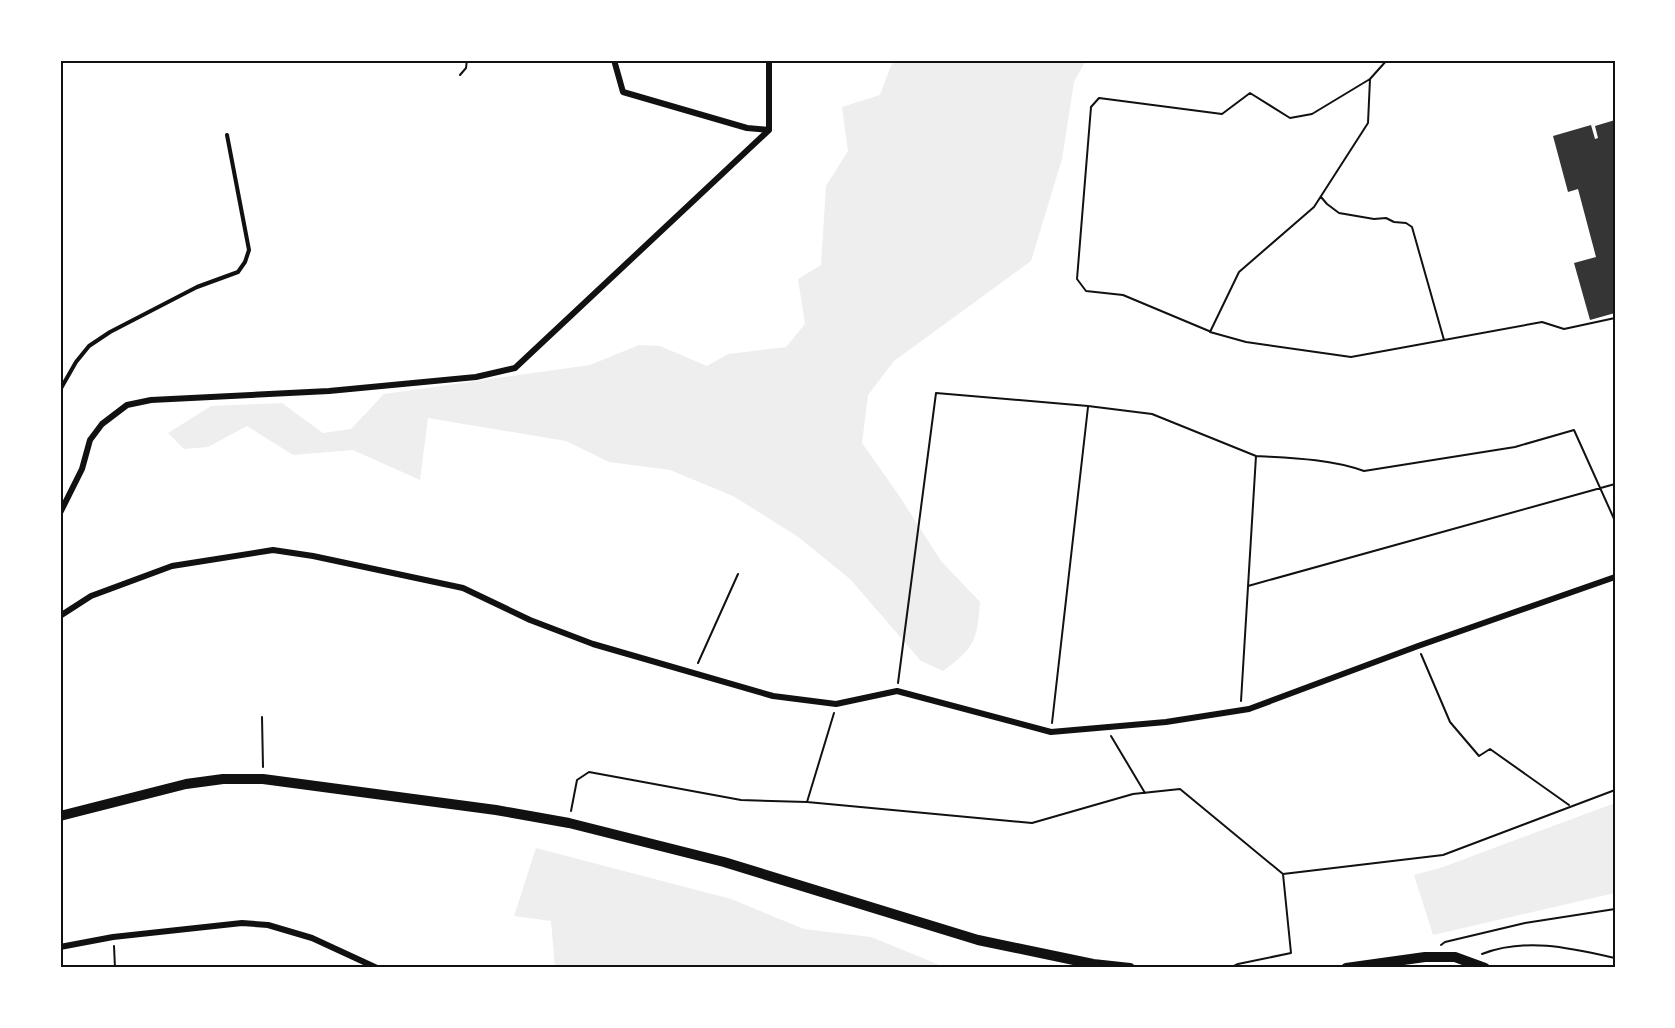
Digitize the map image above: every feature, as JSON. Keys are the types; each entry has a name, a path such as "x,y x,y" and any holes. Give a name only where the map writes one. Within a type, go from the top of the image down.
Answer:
{"street":[{"path":"614,60 623,92 747,128 769,130"},
{"path":"60,513 82,469 90,440 102,424 128,405 151,400 329,391 476,377 515,368 769,130 769,60"},
{"path":"60,616 91,596 172,566 273,550 463,588 530,620 593,644 773,696 836,704 897,691 1051,732 1106,728 1240,712 1418,646 1615,577"},
{"path":"60,816 186,784 222,779 263,779 496,810 569,823 724,862 978,940 1093,964 1130,968"},
{"path":"60,947 113,937 242,923 268,925 312,938 376,968"},
{"path":"1346,968 1425,957 1455,957 1485,968"}],"lane":[{"path":"60,390 76,362 89,346 110,332 197,286 238,272 245,262 249,250 226,135"}],"path":[{"path":"460,75 466,68 468,60"},
{"path":"1388,60 1370,79 1312,114 1290,118 1250,93 1222,114 1099,98 1091,107 1077,279 1086,291 1124,295 1210,332 1246,342 1351,357 1542,322 1564,329 1615,318"},
{"path":"1210,332 1239,272 1314,207 1368,123 1370,79"},
{"path":"1321,197 1339,213 1374,219 1386,218 1394,222 1406,223 1412,227 1444,340"},
{"path":"897,691 936,393 1152,414 1256,456 1325,462 1364,471 1515,447 1574,430 1615,521"},
{"path":"1051,732 1088,406"},
{"path":"1240,712 1256,456"},
{"path":"1248,586 1615,484"},
{"path":"693,674 738,574"},
{"path":"1418,646 1450,722 1479,756 1490,750 1570,806"},
{"path":"807,802 836,704"},
{"path":"262,717 263,779"},
{"path":"1106,728 1145,793"},
{"path":"569,823 577,780 589,772 741,800 807,802 1032,823 1132,794 1180,789 1283,874 1291,953 1238,964 1230,968"},
{"path":"1283,874 1443,855 1615,790"},
{"path":"1425,957 1445,942 1525,923 1615,909"},
{"path":"113,937 115,968"},
{"path":"1465,961 1501,947 1522,945 1569,948 1615,958"}],"shaded area":[{"path":"895,60 1086,60 1074,82 1062,159 1031,261 894,361 868,395 862,443 941,561 980,602 972,642 962,656 943,671 921,661 850,579 797,536 733,496 670,470 609,462 566,441 428,418 420,480 353,450 293,455 247,426 208,447 184,449 168,433 211,406 282,403 323,433 351,429 384,394 590,365 639,345 660,346 707,366 728,354 786,347 805,324 798,279 821,265 826,186 848,151 842,107 880,95"},
{"path":"1615,803 1615,893 1433,935 1414,875 1443,867"},
{"path":"536,848 731,899 804,929 871,937 947,968 555,968 551,921 514,916"}],"building":[{"path":"1615,120 1615,313 1590,320 1574,263 1596,257 1578,189 1568,192 1553,136 1591,125 1595,139 1598,138 1595,126"}]}
